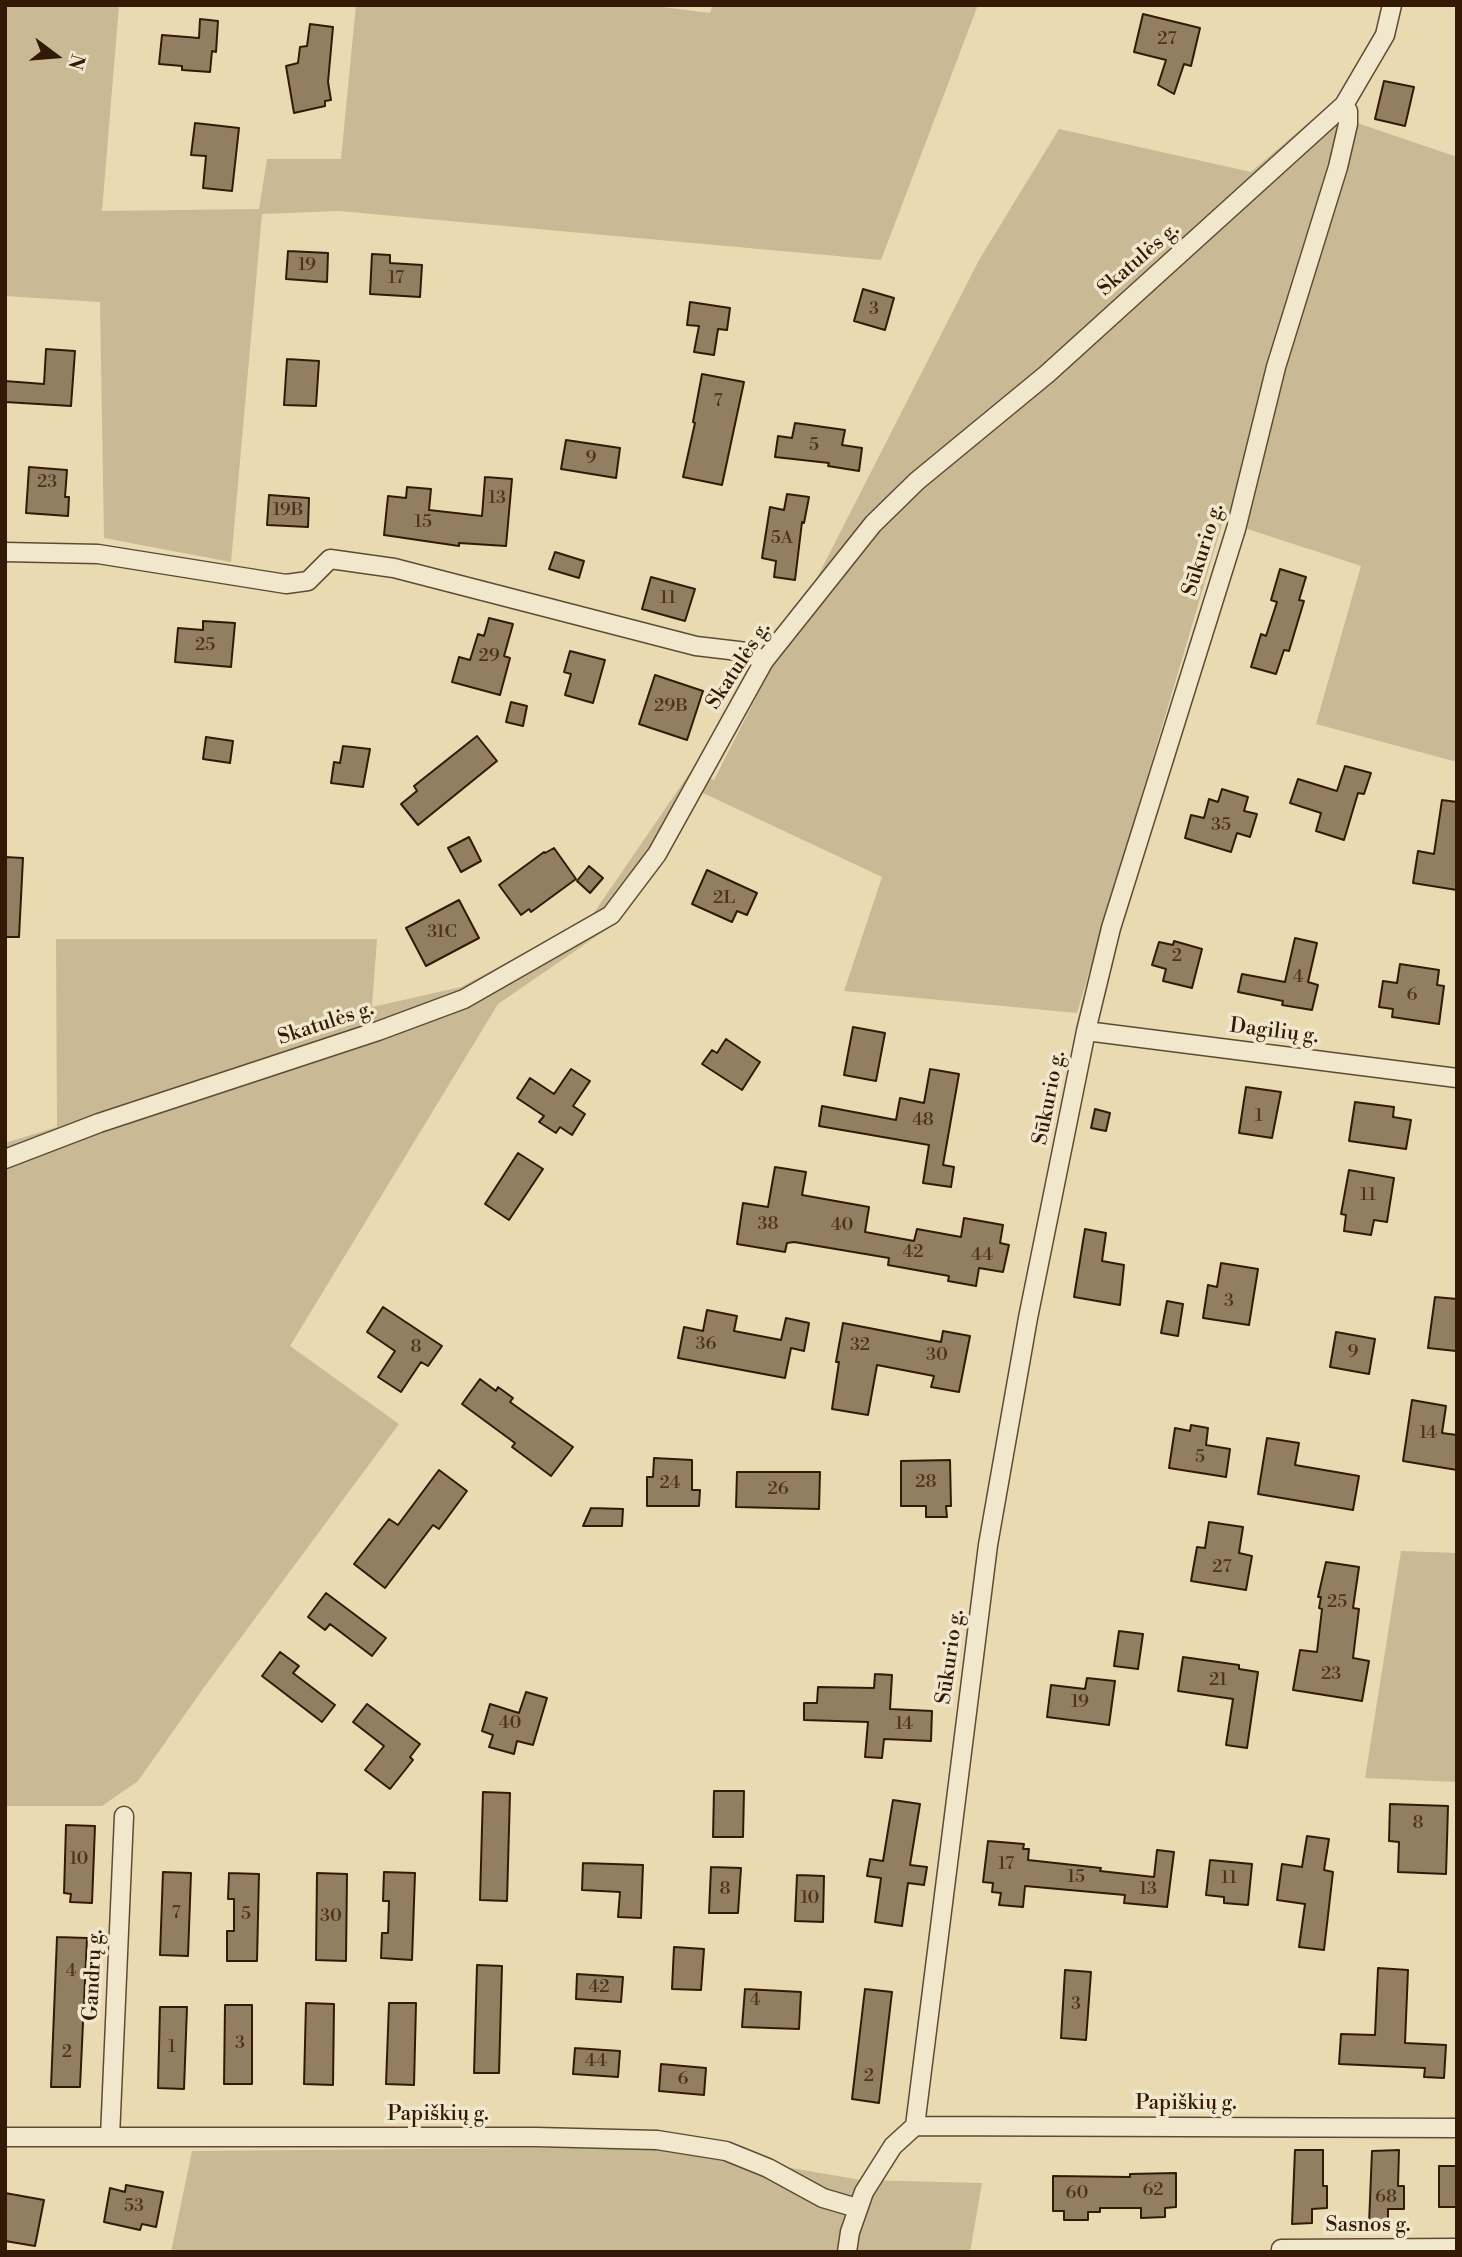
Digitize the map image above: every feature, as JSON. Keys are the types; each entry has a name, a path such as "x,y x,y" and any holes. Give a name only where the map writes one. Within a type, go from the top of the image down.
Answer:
{"street":[{"name":"Skatulės g.","path":"5,1159 99,1122 378,1031 464,999 611,915 657,854 764,661 873,524 917,481 1047,374 1344,105 1385,35 1392,5"},
{"name":"Sūkurio g.","path":"915,2126 990,1532 1028,1318 1086,1031 1111,928 1236,529 1276,367 1338,167 1348,124 1348,111 1344,105"},
{"path":"5,552 99,554 286,584 308,581 330,559 394,568 696,646 747,652 764,661"},
{"name":"Dagilių g.","path":"1086,1031 1457,1079"},
{"name":"Gandrų g.","path":"110,2137 124,1815"},
{"path":"847,2252 857,2208 864,2192 893,2146 915,2126"},
{"name":"Papiškių g.","path":"915,2126 1457,2128"},
{"name":"Papiškių g.","path":"5,2137 657,2140 726,2151 768,2168 823,2198 857,2208"},
{"name":"Sasnos g.","path":"1281,2252 1281,2249 1457,2248"}],"shaded area":[{"path":"5,5 119,5 102,211 259,209 267,159 341,159 356,5 647,5 710,13 713,5 978,5 881,260 339,211 262,214 231,562 104,538 100,302 5,296"},
{"path":"1322,111 1457,157 1457,762 1316,724 1361,566 1223,521 1077,1013 844,991 882,877 701,792 620,920 498,1004 290,1346 399,1424 138,1781 102,1806 5,1806 5,1143 57,1127 56,939 377,939 372,1007 461,987 591,917 691,771 714,780 979,260 1059,129 1251,172"},
{"path":"1401,1551 1457,1553 1457,1782 1365,1778"},
{"path":"681,2149 861,2180 982,2183 970,2252 171,2252 192,2151"}],"building":[{"path":"1143,14 1200,28 1191,66 1184,64 1174,94 1158,85 1166,60 1134,52"},
{"path":"200,19 218,21 216,52 212,51 210,72 182,70 182,66 159,64 162,35 199,38"},
{"path":"310,24 333,27 328,82 331,100 325,101 325,106 294,113 286,66 298,63 300,47 307,46"},
{"path":"1384,81 1414,87 1405,126 1375,119"},
{"path":"195,123 239,128 232,191 203,188 206,156 191,155"},
{"path":"288,251 328,253 327,282 286,279"},
{"path":"372,254 390,255 390,263 422,265 420,297 370,294"},
{"path":"863,289 894,298 885,330 854,321"},
{"path":"690,302 730,308 727,330 718,329 714,355 694,352 699,326 687,325"},
{"path":"46,349 75,351 71,406 5,402 5,381 44,384"},
{"path":"287,359 319,361 316,406 284,405"},
{"path":"702,374 744,382 722,485 683,477"},
{"path":"795,423 845,430 842,445 862,448 859,471 828,466 829,463 775,457 778,436 792,438"},
{"path":"566,440 620,448 616,478 561,469"},
{"path":"29,467 67,470 65,497 69,497 68,516 26,513"},
{"path":"485,477 512,479 506,546 459,543 459,546 384,535 388,496 406,498 407,487 431,489 429,510 482,516"},
{"path":"787,494 809,497 804,523 802,522 795,580 774,577 776,561 762,558 770,507 784,510"},
{"path":"269,495 309,498 308,527 267,525"},
{"path":"555,552 584,561 579,578 549,569"},
{"path":"1280,569 1306,577 1299,600 1304,601 1289,651 1284,650 1276,674 1251,667 1261,634 1266,636 1277,602 1271,600"},
{"path":"651,577 695,589 685,621 642,609"},
{"path":"489,618 513,624 504,656 510,658 500,695 452,682 459,657 470,660 478,634 484,636"},
{"path":"203,621 235,623 231,667 175,662 178,628 203,630"},
{"path":"570,651 605,660 593,703 565,695 571,674 564,672"},
{"path":"655,675 703,691 687,740 639,724"},
{"path":"511,702 527,706 523,726 506,722"},
{"path":"477,736 497,761 418,825 401,804 417,791 414,786"},
{"path":"206,737 233,741 230,763 203,759"},
{"path":"343,746 370,749 363,787 331,783 334,762 340,763"},
{"path":"1345,766 1371,773 1364,794 1358,793 1344,840 1316,831 1321,813 1290,803 1298,779 1337,791"},
{"path":"1222,789 1248,797 1244,811 1257,814 1250,837 1237,833 1231,852 1185,838 1191,815 1204,818 1209,799 1218,802"},
{"path":"1442,800 1457,802 1457,890 1413,883 1418,851 1434,854"},
{"path":"469,837 481,861 461,872 448,848"},
{"path":"554,848 576,879 531,912 529,909 521,915 499,885 544,852"},
{"path":"5,857 23,858 19,937 5,937"},
{"path":"589,866 603,878 590,893 577,881"},
{"path":"707,870 757,893 747,915 737,911 732,922 692,904"},
{"path":"459,900 479,938 426,966 406,928"},
{"path":"1295,938 1317,943 1308,982 1318,985 1312,1010 1282,1005 1283,1001 1238,992 1242,974 1285,982"},
{"path":"1174,941 1202,949 1192,988 1163,981 1166,969 1152,965 1159,942 1173,945"},
{"path":"1400,964 1439,970 1437,985 1444,986 1439,1024 1392,1017 1393,1009 1379,1007 1383,981 1397,983"},
{"path":"853,1027 885,1033 876,1081 844,1075"},
{"path":"726,1039 760,1062 742,1090 702,1064 712,1050 717,1053"},
{"path":"571,1069 590,1081 573,1106 585,1114 572,1135 560,1127 556,1133 539,1122 544,1116 517,1098 530,1078 554,1094"},
{"path":"930,1069 959,1074 943,1165 954,1167 951,1187 923,1183 929,1145 819,1126 822,1106 896,1120 900,1098 924,1103"},
{"path":"1246,1087 1281,1092 1272,1138 1239,1133"},
{"path":"1355,1102 1394,1107 1393,1117 1411,1120 1406,1149 1349,1141"},
{"path":"1095,1109 1110,1113 1106,1131 1091,1128"},
{"path":"518,1153 543,1169 509,1220 485,1204"},
{"path":"775,1167 806,1172 802,1195 869,1207 865,1232 914,1241 917,1229 961,1237 964,1218 1003,1225 1000,1243 1009,1245 1003,1272 979,1268 976,1286 948,1281 949,1276 888,1265 889,1258 794,1242 787,1243 785,1252 737,1244 743,1203 768,1207"},
{"path":"1349,1170 1394,1178 1387,1222 1374,1220 1371,1235 1344,1231 1346,1215 1341,1214"},
{"path":"1085,1229 1106,1233 1102,1261 1124,1265 1120,1305 1074,1297"},
{"path":"1221,1263 1258,1269 1249,1325 1203,1318 1208,1285 1217,1287"},
{"path":"1435,1297 1457,1299 1456,1351 1428,1348"},
{"path":"1167,1301 1183,1304 1178,1336 1161,1333"},
{"path":"383,1307 442,1346 428,1366 421,1362 401,1392 378,1377 395,1351 367,1332"},
{"path":"707,1310 737,1316 734,1331 781,1340 786,1318 809,1323 804,1351 791,1348 785,1378 678,1358 684,1327 703,1331"},
{"path":"843,1323 941,1342 943,1331 970,1336 959,1392 931,1387 934,1376 877,1365 868,1415 832,1409"},
{"path":"1336,1332 1375,1339 1369,1374 1330,1367"},
{"path":"480,1379 496,1391 498,1387 513,1398 510,1402 573,1447 551,1476 512,1447 515,1443 462,1404"},
{"path":"1412,1400 1446,1406 1442,1433 1457,1435 1457,1470 1403,1461"},
{"path":"1191,1425 1208,1428 1206,1445 1230,1449 1226,1477 1169,1468 1175,1428 1190,1431"},
{"path":"1267,1438 1299,1443 1295,1465 1359,1476 1353,1510 1258,1494"},
{"path":"654,1458 692,1460 692,1490 700,1490 699,1506 647,1506 647,1477 653,1477"},
{"path":"950,1460 951,1506 946,1506 947,1517 926,1517 926,1506 901,1506 901,1461"},
{"path":"439,1470 467,1491 439,1529 433,1525 385,1588 354,1564 389,1519 398,1525"},
{"path":"737,1472 820,1472 819,1509 736,1507"},
{"path":"591,1508 623,1509 622,1526 583,1526"},
{"path":"1209,1522 1243,1527 1239,1553 1252,1556 1246,1590 1191,1581 1197,1547 1205,1548"},
{"path":"1326,1562 1359,1567 1353,1608 1359,1609 1353,1658 1369,1661 1362,1701 1293,1690 1300,1650 1317,1652 1322,1609 1319,1608 1321,1597 1318,1597"},
{"path":"326,1593 386,1638 372,1656 330,1624 325,1630 308,1617"},
{"path":"1119,1631 1143,1634 1138,1669 1114,1666"},
{"path":"280,1652 299,1666 293,1673 335,1705 322,1722 262,1676"},
{"path":"1183,1657 1239,1665 1239,1669 1258,1672 1247,1748 1226,1745 1233,1699 1178,1691"},
{"path":"875,1674 892,1675 890,1709 932,1711 931,1741 884,1739 882,1758 865,1757 868,1722 804,1720 804,1703 817,1703 818,1687 874,1688"},
{"path":"1087,1678 1115,1681 1109,1725 1047,1717 1051,1685 1085,1689"},
{"path":"526,1692 547,1698 533,1745 517,1741 514,1754 489,1747 493,1735 482,1731 490,1704 519,1713"},
{"path":"367,1704 420,1744 410,1757 413,1760 390,1789 365,1770 384,1746 353,1722"},
{"path":"714,1791 744,1791 743,1837 713,1837"},
{"path":"483,1792 510,1793 507,1901 480,1900"},
{"path":"893,1800 920,1804 910,1865 927,1867 924,1885 908,1883 902,1926 875,1922 881,1878 867,1876 870,1859 883,1861"},
{"path":"1390,1804 1448,1806 1446,1874 1398,1872 1399,1842 1389,1841"},
{"path":"66,1825 95,1826 92,1903 70,1902 71,1894 64,1893"},
{"path":"1307,1836 1329,1839 1324,1870 1333,1872 1324,1950 1299,1947 1305,1904 1277,1900 1282,1864 1302,1867"},
{"path":"988,1841 1024,1844 1023,1849 1029,1849 1028,1860 1154,1877 1157,1850 1174,1852 1167,1907 1124,1903 1125,1895 1025,1886 1023,1907 999,1905 1001,1893 992,1892 993,1883 983,1882"},
{"path":"1210,1860 1252,1864 1248,1905 1224,1903 1224,1897 1206,1895"},
{"path":"583,1863 643,1865 641,1918 618,1917 620,1892 582,1890"},
{"path":"711,1867 741,1868 738,1913 709,1913"},
{"path":"163,1872 191,1873 188,1956 160,1955"},
{"path":"384,1872 415,1873 412,1960 381,1958 382,1933 388,1933 389,1901 383,1901"},
{"path":"229,1873 259,1874 257,1961 227,1961 227,1931 234,1931 234,1899 228,1899"},
{"path":"317,1873 347,1874 346,1961 316,1960"},
{"path":"797,1875 824,1876 823,1922 795,1921"},
{"path":"57,1937 87,1938 80,2087 51,2087"},
{"path":"674,1947 704,1949 701,1990 672,1989"},
{"path":"477,1965 502,1966 499,2073 474,2073"},
{"path":"1378,1968 1408,1970 1405,2043 1446,2045 1444,2078 1424,2077 1425,2068 1339,2064 1341,2034 1375,2035"},
{"path":"1065,1970 1091,1972 1086,2040 1061,2038"},
{"path":"577,1974 623,1977 621,2002 576,1999"},
{"path":"745,1989 801,1992 799,2029 742,2027"},
{"path":"865,1989 892,1992 879,2103 852,2099"},
{"path":"306,2003 334,2004 333,2085 304,2084"},
{"path":"389,2003 416,2003 414,2085 386,2084"},
{"path":"225,2005 252,2005 252,2084 224,2084"},
{"path":"160,2007 187,2007 184,2089 158,2088"},
{"path":"575,2048 620,2051 618,2077 573,2074"},
{"path":"661,2064 706,2068 704,2095 659,2091"},
{"path":"1295,2150 1323,2150 1323,2186 1327,2186 1327,2208 1312,2209 1312,2223 1292,2224"},
{"path":"1399,2150 1398,2186 1404,2186 1404,2209 1388,2209 1388,2224 1369,2224 1372,2151"},
{"path":"1439,2166 1457,2166 1457,2207 1439,2207"},
{"path":"1176,2173 1176,2207 1165,2208 1165,2217 1141,2218 1141,2208 1100,2208 1100,2212 1088,2212 1088,2220 1064,2220 1064,2211 1053,2211 1053,2176 1130,2177 1130,2174"},
{"path":"126,2185 163,2192 156,2227 142,2224 140,2230 104,2222 110,2188 125,2192"},
{"path":"5,2193 44,2200 35,2246 5,2241"}]}
